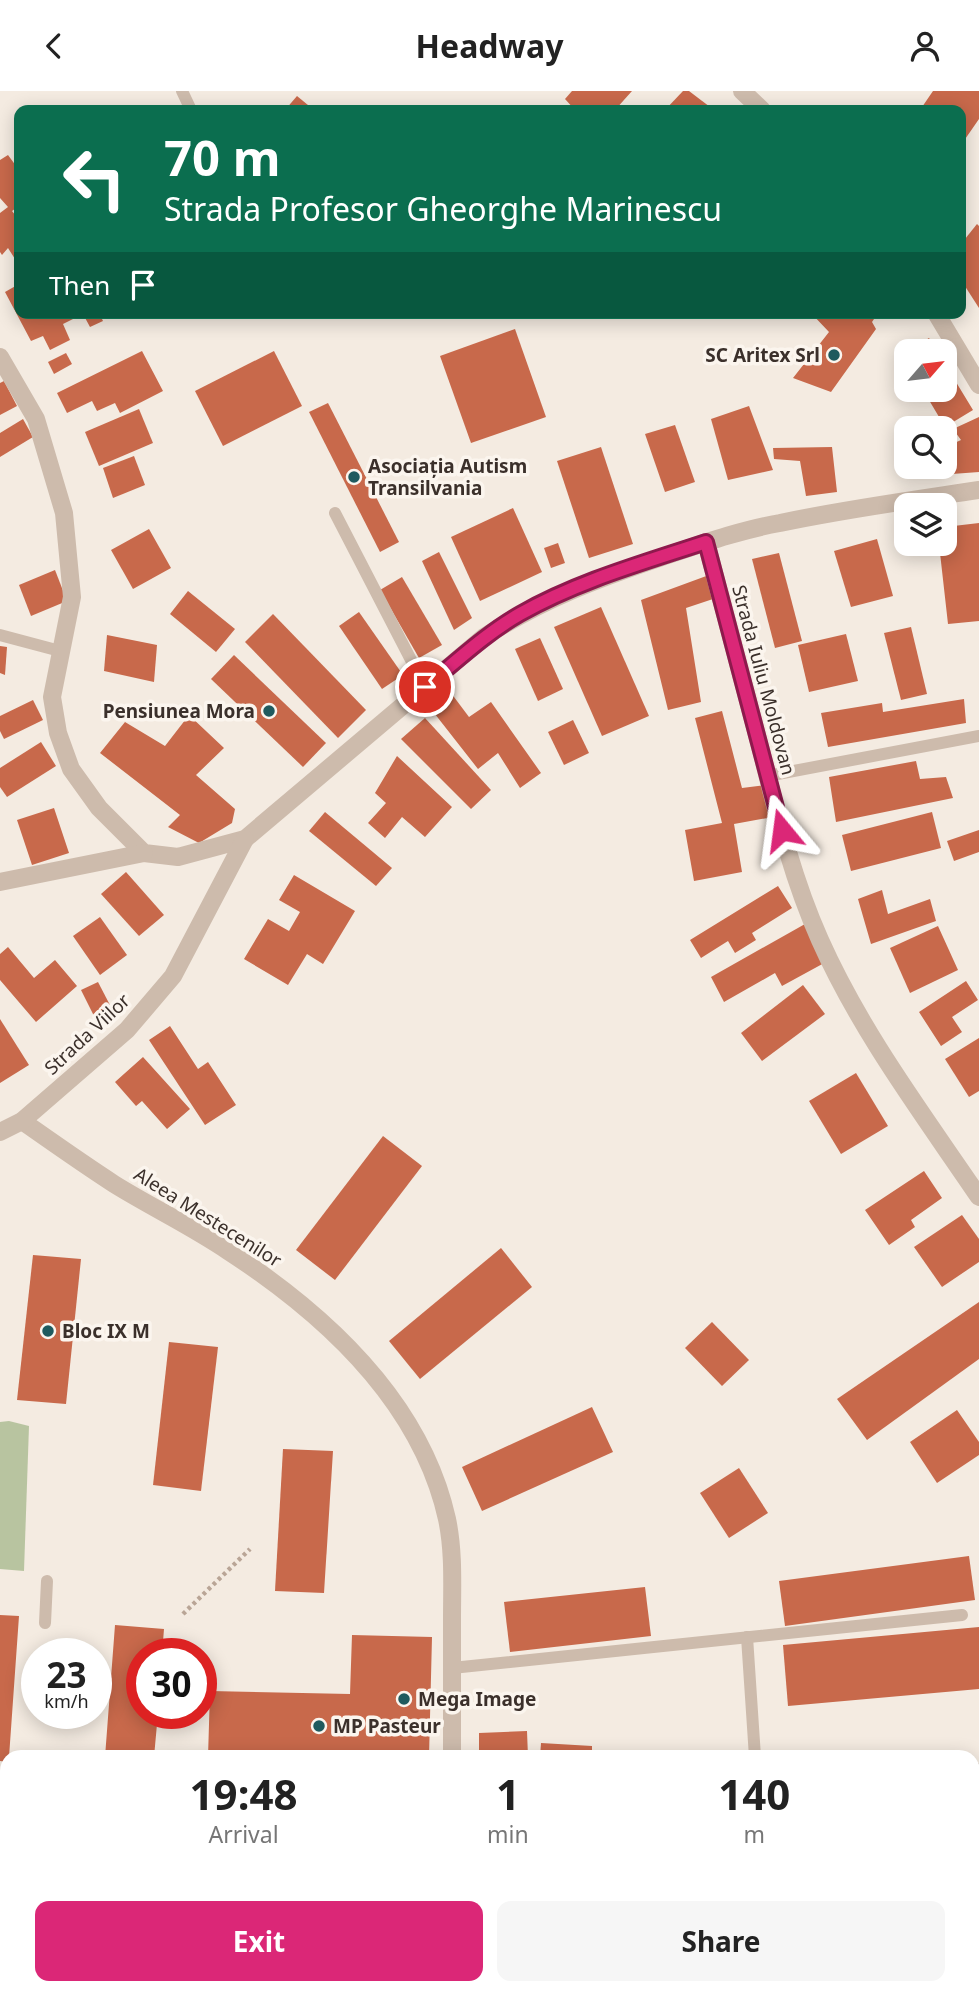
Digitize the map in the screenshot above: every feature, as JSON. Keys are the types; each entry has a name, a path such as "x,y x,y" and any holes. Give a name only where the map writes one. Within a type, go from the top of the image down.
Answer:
{"street":[{"path":"742,91 757,105"},
{"path":"940,319 979,385"},
{"path":"0,356 36,418 64,513 72,597 52,697 58,733 71,769 99,808 144,853"},
{"path":"0,882 144,853 178,857 245,839 484,637 520,614 610,573 706,542 778,523 979,490"},
{"name":"Strada Iuliu Moldovan","path":"706,542 767,776 795,873 819,938 846,996 869,1036 979,1197"},
{"name":"Strada Viilor","path":"0,1132 22,1122 127,1030 173,976 245,839"},
{"name":"Aleea Mestecenilor","path":"22,1122 114,1184 227,1249 273,1281 329,1328 371,1372 412,1430 439,1489 448,1521 452,1560 452,1750"}],"lane":[{"path":"335,513 425,687"},
{"path":"0,635 60,651"},
{"path":"767,776 979,736"},
{"path":"45,1623 47,1581"},
{"path":"452,1668 962,1615"},
{"path":"747,1637 755,1750"}],"path":[{"path":"183,1614 250,1549"}],"green space":[{"path":"9,1421 29,1426 24,1571 0,1569 0,1422"}],"building":[{"path":"572,91 632,91 619,105 570,105 565,99"},
{"path":"683,91 689,91 707,105 670,105"},
{"path":"933,91 979,91 979,119 966,138 966,105 923,105"},
{"path":"297,96 308,105 289,105"},
{"path":"8,155 14,163 14,257 8,248 2,255 0,252 0,213 8,207 0,198 0,160"},
{"path":"977,224 979,308 966,288 966,238"},
{"path":"14,287 14,309 5,292"},
{"path":"19,319 73,319 63,324 70,340 50,350 43,336 31,341"},
{"path":"86,319 102,319 103,321 90,327"},
{"name":"SC Aritex Srl","path":"817,319 874,319 872,322 876,329 831,392 793,378 829,332"},
{"path":"515,329 546,417 471,443 440,356"},
{"path":"142,351 163,391 120,413 115,403 97,411 92,401 67,413 57,393"},
{"path":"274,351 302,406 223,446 195,391"},
{"path":"66,353 72,364 54,374 48,362"},
{"path":"4,381 17,406 0,415 0,383"},
{"path":"957,384 973,410 957,420 957,416 938,416 931,403 957,403"},
{"name":"Asociația Autism Transilvania","path":"328,403 399,542 380,552 309,412"},
{"path":"749,406 773,470 728,480 711,419"},
{"path":"139,409 153,443 99,466 85,432"},
{"path":"979,417 979,472 957,474 957,442 961,440 957,434 957,427"},
{"path":"23,419 33,437 0,457 0,433"},
{"path":"675,425 695,482 665,492 645,434"},
{"path":"601,447 633,544 589,558 557,461"},
{"path":"832,447 837,492 806,496 800,461 774,459 773,448"},
{"path":"134,456 145,485 113,498 103,468"},
{"path":"513,508 542,572 480,601 451,537"},
{"path":"979,523 979,621 948,624 940,556 957,556 957,526"},
{"path":"149,529 171,568 133,589 111,550"},
{"path":"877,539 893,596 851,607 834,551"},
{"path":"558,543 565,563 551,568 544,548"},
{"path":"439,552 472,618 454,630 422,561"},
{"path":"779,553 802,641 775,648 752,559"},
{"path":"55,570 67,601 31,616 19,585"},
{"path":"709,575 716,598 686,608 701,702 668,710 641,600"},
{"path":"402,577 442,645 419,658 380,590"},
{"path":"188,591 235,629 216,652 170,614"},
{"path":"601,607 649,716 602,736 554,627"},
{"path":"359,612 403,675 382,689 339,626"},
{"path":"273,614 366,710 338,738 245,642"},
{"path":"911,627 927,694 901,700 884,633"},
{"path":"846,634 858,681 809,692 798,645"},
{"path":"107,635 157,645 154,682 104,671"},
{"path":"540,638 563,689 538,701 515,649"},
{"path":"0,646 7,647 5,675 0,673"},
{"name":"Pensiunea Mora","path":"234,655 326,743 303,767 211,679"},
{"path":"451,693 469,717 491,702 541,773 520,788 498,753 478,769 431,709"},
{"path":"964,699 966,723 828,747 821,713 882,703 883,712"},
{"path":"33,700 43,720 4,739 0,731 0,716"},
{"path":"722,711 742,788 767,785 773,817 734,824 742,872 694,881 685,830 722,823 695,718"},
{"path":"189,715 224,748 196,775 235,809 232,823 199,843 168,827 180,815 100,753 125,722 165,746"},
{"path":"425,718 491,790 471,809 401,739"},
{"path":"573,720 589,753 564,765 548,732"},
{"path":"41,742 56,766 7,797 0,787 0,768"},
{"path":"397,756 452,807 425,837 402,817 385,838 368,823 386,803 375,793"},
{"path":"916,761 920,779 946,777 953,798 836,822 829,777"},
{"path":"54,808 69,853 32,865 17,820"},
{"path":"325,812 392,868 376,886 309,831"},
{"path":"932,812 941,848 851,871 842,835"},
{"path":"979,830 979,852 954,861 947,841"},
{"path":"126,872 164,915 139,936 101,894"},
{"path":"294,875 355,911 323,964 307,954 288,985 244,959 268,919 289,931 300,912 279,900"},
{"path":"778,886 792,908 752,933 756,940 735,953 728,941 701,958 690,940"},
{"path":"882,890 888,914 930,899 936,921 871,944 858,899"},
{"path":"100,917 127,955 100,975 73,936"},
{"path":"805,924 826,962 782,986 775,973 724,1002 711,977"},
{"path":"938,926 958,970 910,993 890,948"},
{"path":"8,947 34,978 55,960 77,986 36,1022 0,980 0,954"},
{"path":"966,981 978,1000 952,1017 962,1032 941,1046 919,1012"},
{"path":"98,982 112,1009 95,1018 81,990"},
{"path":"803,985 825,1014 762,1061 741,1033"},
{"path":"0,1019 29,1065 0,1083"},
{"path":"170,1026 198,1069 208,1062 236,1105 205,1125 149,1040"},
{"path":"979,1038 979,1091 969,1097 945,1059"},
{"path":"143,1057 190,1109 167,1129 142,1101 136,1106 115,1082"},
{"path":"856,1073 888,1126 841,1154 809,1101"},
{"path":"383,1136 422,1166 335,1280 296,1250"},
{"path":"924,1171 942,1198 911,1220 915,1227 889,1245 865,1210"},
{"path":"962,1215 979,1239 979,1262 942,1287 914,1247"},
{"path":"501,1248 532,1287 420,1379 389,1341"},
{"name":"Bloc IX M","path":"33,1255 81,1259 66,1404 17,1400"},
{"path":"979,1302 979,1359 867,1440 837,1399"},
{"path":"712,1322 749,1360 722,1386 685,1348"},
{"path":"169,1342 218,1347 201,1491 153,1485"},
{"path":"592,1407 613,1452 482,1511 462,1467"},
{"path":"957,1410 979,1442 979,1455 937,1483 910,1442"},
{"path":"283,1449 333,1451 324,1593 275,1591"},
{"path":"739,1468 768,1513 729,1538 700,1493"},
{"path":"969,1556 975,1600 785,1626 779,1581"},
{"path":"645,1587 651,1636 510,1652 504,1602"},
{"path":"0,1615 19,1616 9,1750 0,1750"},
{"path":"115,1625 164,1629 163,1638 126,1638 126,1729 157,1729 155,1750 106,1750 107,1729 112,1729"},
{"path":"979,1627 979,1689 788,1706 783,1645"},
{"name":"MP Pasteur","path":"352,1635 432,1637 429,1750 208,1750 209,1729 217,1729 217,1691 350,1694"},
{"path":"527,1731 528,1750 479,1750 479,1733"},
{"path":"541,1743 592,1746 592,1750 540,1750"}],"place":[{"name":"SC Aritex Srl","path":"834,355"},
{"name":"Asociația Autism Transilvania","path":"354,477"},
{"name":"Pensiunea Mora","path":"269,711"},
{"name":"Bloc IX M","path":"48,1331"},
{"name":"Mega Image","path":"404,1699"},
{"name":"MP Pasteur","path":"319,1726"}],"route":[{"path":"425,687 484,637 520,614 610,573 706,542 782,830"}]}
